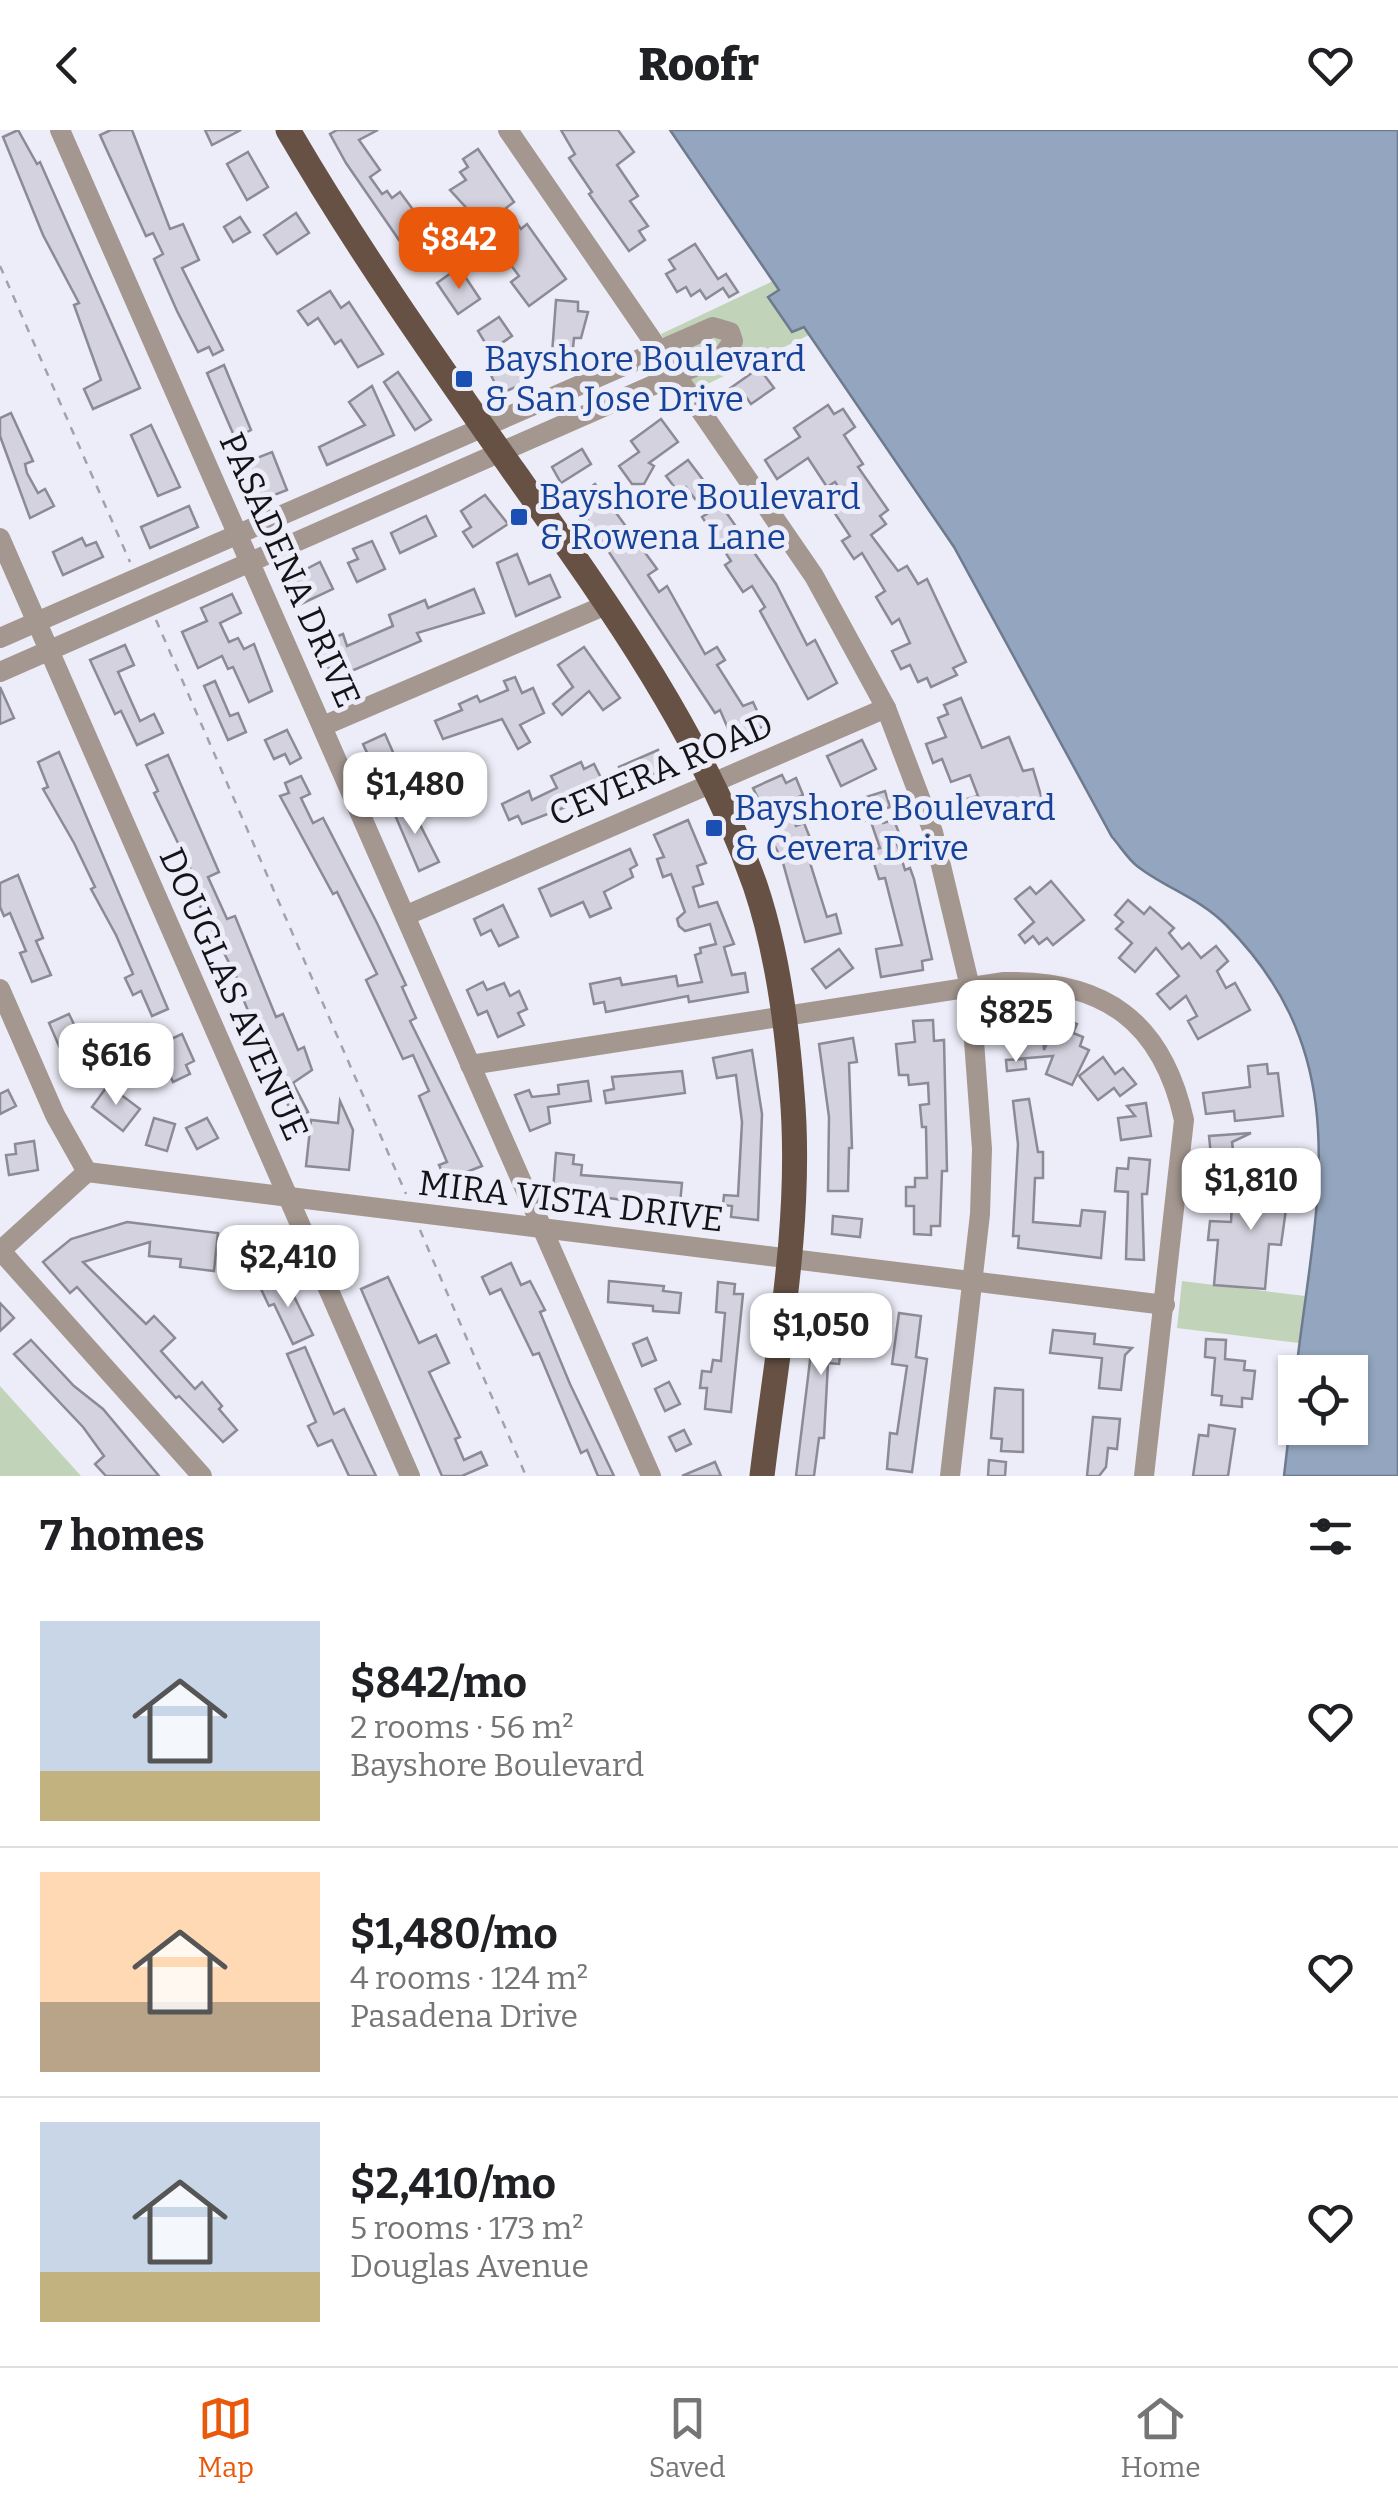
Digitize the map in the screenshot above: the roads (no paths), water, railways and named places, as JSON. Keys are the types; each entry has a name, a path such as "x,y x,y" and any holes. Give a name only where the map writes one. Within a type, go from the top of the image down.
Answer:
{"main road":[{"path":"288,130 341,218 676,712 712,782 757,891 784,1016 793,1096 794,1184 762,1476"}],"street":[{"name":"PASADENA DRIVE","path":"60,130 650,1476"},
{"path":"508,130 814,576 886,708 933,832 970,987 982,1149 950,1476"},
{"path":"0,638 713,327 730,332 733,341 724,354 0,672"},
{"name":"DOUGLAS AVENUE","path":"0,538 410,1476"},
{"path":"323,726 606,605"},
{"name":"CEVERA ROAD","path":"407,915 886,708"},
{"path":"470,1065 1004,982 1068,985 1119,1011 1163,1056 1184,1120 1144,1476"},
{"path":"0,989 55,1115 87,1172 0,1251 202,1476"},
{"name":"MIRA VISTA DRIVE","path":"87,1172 414,1216 1164,1304"}],"water":[{"path":"670,130 1398,130 1398,1476 1284,1476 1288,1445 1368,1445 1368,1355 1298,1355 1318,1193 1318,1136 1312,1082 1296,1028 1268,976 1226,925 1137,866 1112,837 954,547 804,327 792,332 768,297 779,290"}],"place":[{"name":"Bayshore Boulevard & San Jose Drive","path":"464,379"},
{"name":"Bayshore Boulevard & Rowena Lane","path":"519,517"},
{"name":"Bayshore Boulevard & Cevera Drive","path":"714,828"}]}
